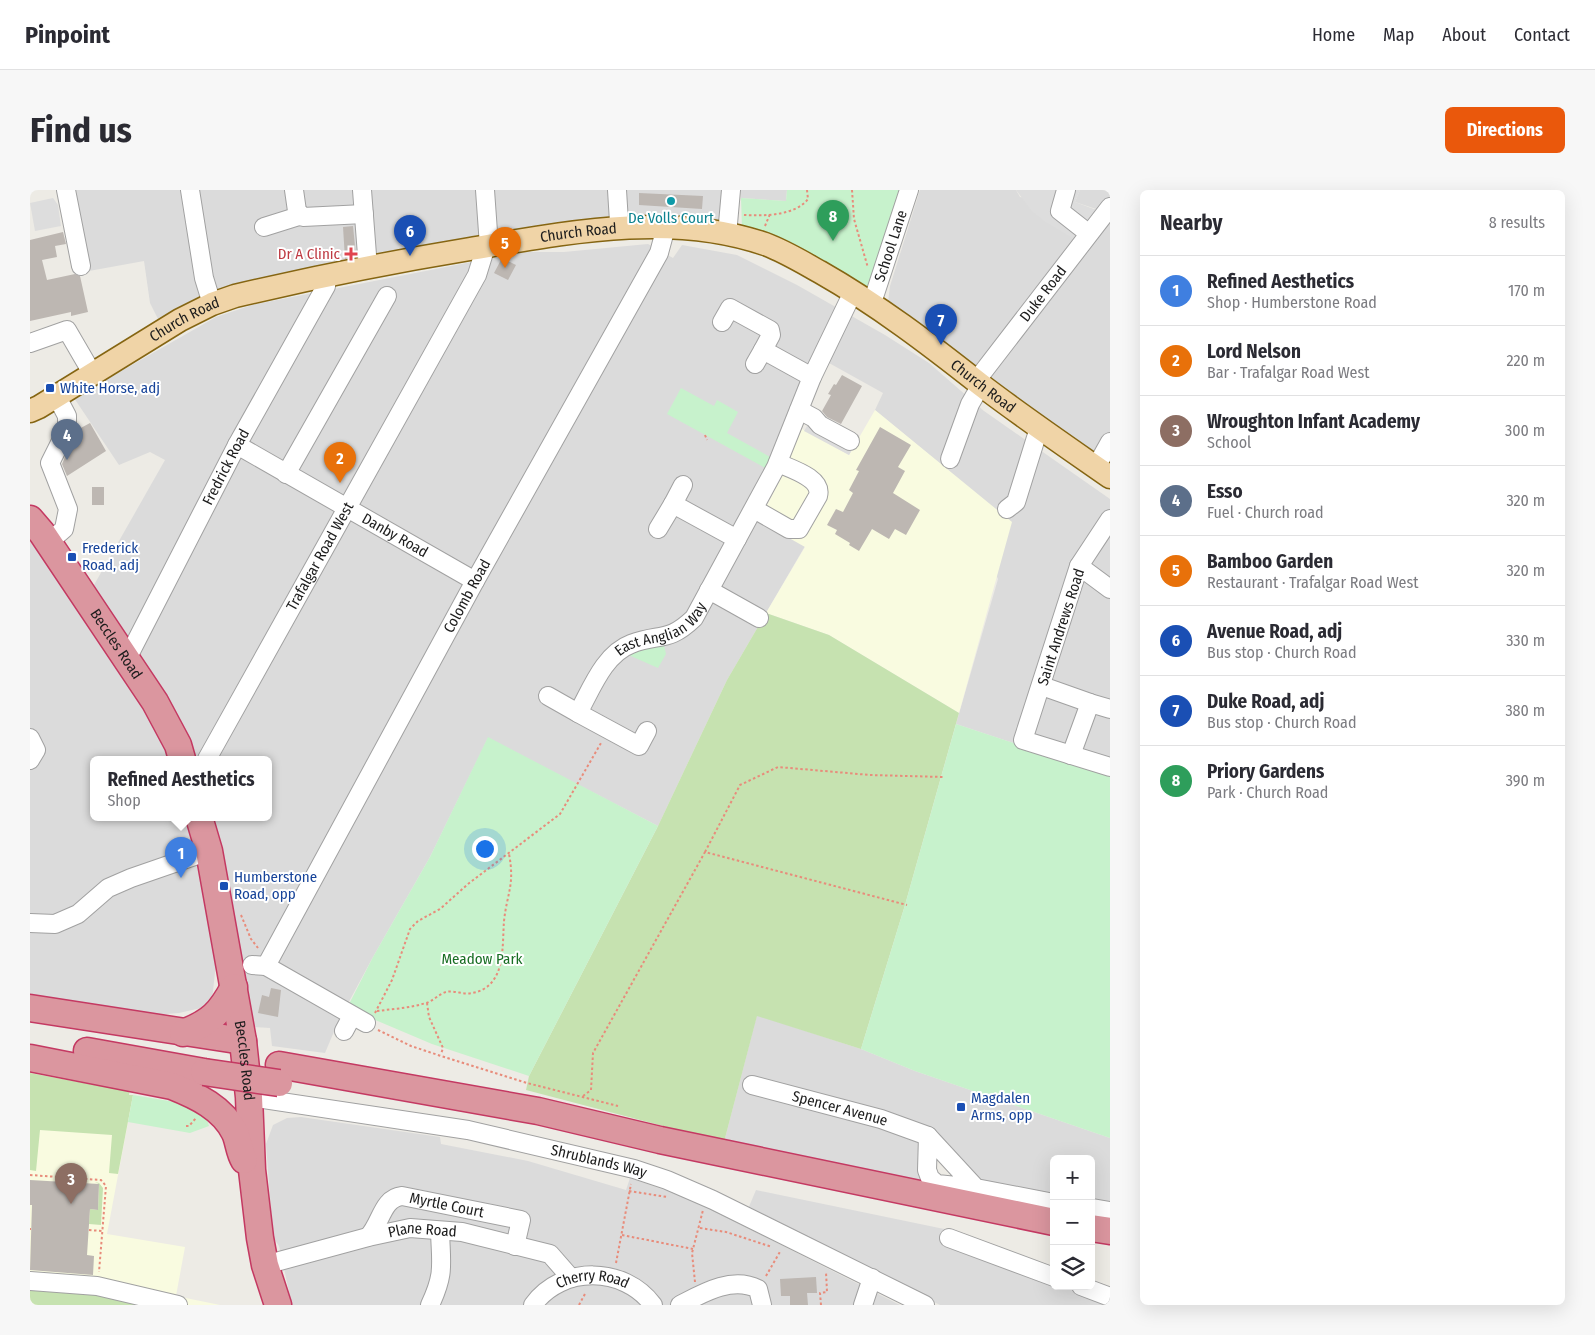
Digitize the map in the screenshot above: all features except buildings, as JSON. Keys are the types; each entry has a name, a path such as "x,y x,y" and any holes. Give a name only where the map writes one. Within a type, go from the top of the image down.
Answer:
{"highway":[{"name":"Beccles Road","path":"30,506 40,532 155,702 178,745 181,756"},
{"name":"Beccles Road","path":"200,821 209,851 243,1041 249,1097 252,1170 265,1265 278,1305"},
{"path":"184,1033 203,1025 215,1016 234,987"},
{"path":"30,1008 243,1041"},
{"path":"30,1024 205,1063"},
{"path":"30,1041 205,1063 538,1111 669,1142 1050,1221"},
{"path":"30,1058 172,1086 191,1086 249,1097"},
{"path":"279,1074 1050,1237"},
{"path":"172,1086 205,1102 225,1117 235,1134 242,1158 252,1170"},
{"path":"1095,1229 1110,1231"},
{"path":"1095,1245 1110,1247"}],"main road":[{"name":"Church Road","path":"39,409 92,373 212,304 249,293 487,246 595,231 729,224 867,296 1039,428 1103,472"}],"street":[{"path":"66,190 81,266"},
{"path":"190,190 204,278 212,304"},
{"path":"294,190 299,216"},
{"path":"362,190 368,268"},
{"path":"485,190 487,246"},
{"path":"617,190 619,222"},
{"path":"729,224 731,190"},
{"name":"School Lane","path":"867,296 910,190"},
{"path":"1066,190 1060,211 1099,227"},
{"name":"Duke Road","path":"950,460 979,383 1099,227 1110,207"},
{"path":"264,227 299,216 313,218 364,214"},
{"name":"Colomb Road","path":"359,1020 259,965 659,253 666,227"},
{"name":"Trafalgar Road West","path":"209,756 477,275 487,246"},
{"name":"Fredrick Road","path":"127,659 237,446 326,286 328,276"},
{"path":"286,474 387,296"},
{"name":"East Anglian Way","path":"578,713 607,662 617,652 631,644 670,636 694,618 778,463 812,377 867,296"},
{"path":"722,322 730,308 770,330 763,350 812,377"},
{"path":"30,343 67,330 92,373"},
{"path":"39,409 67,416 67,429 50,463 68,509 64,529 40,532"},
{"path":"799,410 814,418 820,425 850,441"},
{"path":"1007,509 1016,502 1039,428"},
{"path":"1103,472 1110,442"},
{"name":"Danby Road","path":"237,446 475,581"},
{"path":"754,509 788,529 795,530 799,528 818,496 820,490 818,486 802,474 778,463"},
{"path":"658,529 683,485"},
{"path":"673,504 737,539"},
{"name":"Saint Andrews Road","path":"1071,755 1023,740 1042,686 1079,566 1110,519"},
{"path":"1079,566 1110,589"},
{"path":"709,590 759,618"},
{"path":"1042,686 1110,709"},
{"path":"548,696 608,730 640,745"},
{"path":"1090,703 1071,755 1110,767"},
{"path":"30,738 36,750 30,760"},
{"path":"30,923 55,924 78,914 108,888 130,878 209,851"},
{"name":"Spencer Avenue","path":"752,1085 881,1119 928,1136 976,1188"},
{"name":"Shrublands Way","path":"249,1097 468,1130 606,1161 667,1180 785,1244 825,1255 924,1305"},
{"path":"928,1136 926,1158 930,1178 937,1184 976,1188 1050,1202"},
{"name":"Myrtle Court","path":"368,1236 376,1230 388,1202 394,1196 402,1196 521,1220 516,1246"},
{"path":"1095,1209 1110,1211"},
{"name":"Plane Road","path":"265,1265 368,1236 410,1228 462,1232 550,1254 572,1278"},
{"path":"430,1305 440,1283 442,1265 440,1231"},
{"path":"950,1238 1050,1276"},
{"name":"Cherry Road","path":"534,1305 557,1284 587,1274 611,1277 626,1283 647,1298 653,1305"},
{"path":"864,1305 872,1278"},
{"path":"30,1281 98,1286 178,1305"},
{"path":"680,1305 716,1287 743,1284 760,1297"},
{"path":"1092,1290 1110,1297"}],"path":[{"path":"729,224 793,210 808,199 807,190"},
{"path":"852,190 854,220 862,253 867,296"},
{"path":"705,435 707,440"},
{"path":"359,1020 392,980 410,929 440,909 468,884 560,814 608,730"},
{"path":"582,1096 592,1090 593,1053 705,852 740,785 778,767 870,775 943,777"},
{"path":"705,852 907,904"},
{"path":"359,1020 427,1003 446,992 470,994 484,990 494,982 500,967 505,917 511,894 512,872 509,854"},
{"path":"427,1003 429,1017 443,1048 441,1056"},
{"path":"359,1020 404,1043 441,1056 527,1082 618,1106"},
{"path":"30,1175 101,1180 104,1182 106,1186 98,1286"},
{"path":"611,1277 630,1191 673,1199"},
{"path":"696,1297 693,1250 703,1215 700,1206"},
{"path":"700,1228 785,1244 760,1297"},
{"path":"89,1230 102,1231"},
{"path":"621,1235 693,1250"},
{"path":"821,1305 820,1293 827,1292 825,1255"},
{"path":"579,1305 583,1298"}],"shaded area":[{"path":"76,190 730,190 729,223 382,263 163,329 150,303 144,261 89,271"},
{"path":"741,190 787,190 786,201 741,198"},
{"path":"920,190 1016,190 1020,197 1099,210 1075,202 1080,190 1110,190 1110,465 1017,402 891,307 888,302 890,286"},
{"path":"1016,190 1080,190 1075,202 1099,211 1074,239 1044,221 1031,210"},
{"path":"53,198 58,205 61,226 35,231 30,203"},
{"path":"648,244 673,258 682,245 737,255 797,285 885,335 929,363 984,411 1110,499 1110,775 956,724 998,579 950,472 875,410 883,393 829,363 747,514 805,546 727,680 658,826 488,738 430,857 338,1022 325,1053 272,1046 270,1028 254,1027 212,821 272,821 272,756 191,756 90,592 165,460 150,452 119,465 74,398 216,317 252,305 523,252 564,252"},
{"path":"875,410 1012,522 959,713 829,635 766,613 805,547 759,521 779,482 802,429 849,455"},
{"path":"819,416 859,438 849,455 804,431 809,423"},
{"path":"30,541 131,683 170,756 90,756 90,821 191,821 216,963 212,1000 201,1008 179,1013 142,1016 30,1001"},
{"path":"757,1015 861,1049 915,1071 1110,1138 1110,1203 1095,1201 1095,1155 1050,1155 1050,1195 982,1183 926,1125 922,1140 921,1189 724,1142"},
{"path":"30,1073 100,1086 130,1089 129,1095 133,1095 107,1234 185,1247 176,1296 220,1305 30,1305"},
{"path":"301,1117 440,1137 441,1144 528,1161 626,1190 630,1178 688,1198 900,1305 292,1305 279,1246 273,1237 266,1144 273,1125 287,1118"},
{"path":"756,1190 949,1230 1050,1280 1050,1290 1074,1290 1110,1305 940,1305 748,1209"}],"green space":[{"path":"787,190 910,190 878,295 742,229 741,198 786,201"},
{"path":"681,388 714,406 717,400 738,412 727,433 772,458 767,469 667,414"},
{"path":"766,613 829,635 959,713 905,905 861,1049 757,1016 724,1142 526,1090 529,1076 658,826 727,680"},
{"path":"663,641 666,654 658,668 624,653"},
{"path":"956,724 1110,775 1110,1138 915,1071 861,1049 905,905"},
{"name":"Meadow Park","path":"488,737 658,826 529,1076 432,1044 347,1008 373,957 430,857"},
{"path":"30,1073 100,1086 130,1089 129,1095 133,1095 118,1174 109,1173 112,1135 40,1130 36,1171 30,1170"},
{"path":"133,1095 181,1103 204,1110 209,1126 190,1133 128,1122"},
{"path":"95,1182 99,1183 103,1188 101,1225 89,1224 90,1209 98,1210 99,1184"},
{"path":"30,1286 67,1287 165,1305 30,1305"}],"place":[{"name":"De Volls Court","path":"671,201"},
{"name":"Priory Gardens","path":"833,241"},
{"name":"Dr A Clinic","path":"351,254"},
{"name":"Avenue Road, adj","path":"410,256"},
{"name":"Bamboo Garden","path":"505,268"},
{"name":"Duke Road, adj","path":"941,345"},
{"name":"White Horse, adj","path":"50,388"},
{"name":"Esso","path":"67,460"},
{"name":"Lord Nelson","path":"340,483"},
{"name":"Frederick Road, adj","path":"72,557"},
{"name":"Refined Aesthetics","path":"181,878"},
{"name":"Humberstone Road, opp","path":"224,886"},
{"name":"Magdalen Arms, opp","path":"961,1107"},
{"name":"Wroughton Infant Academy","path":"71,1204"}]}
